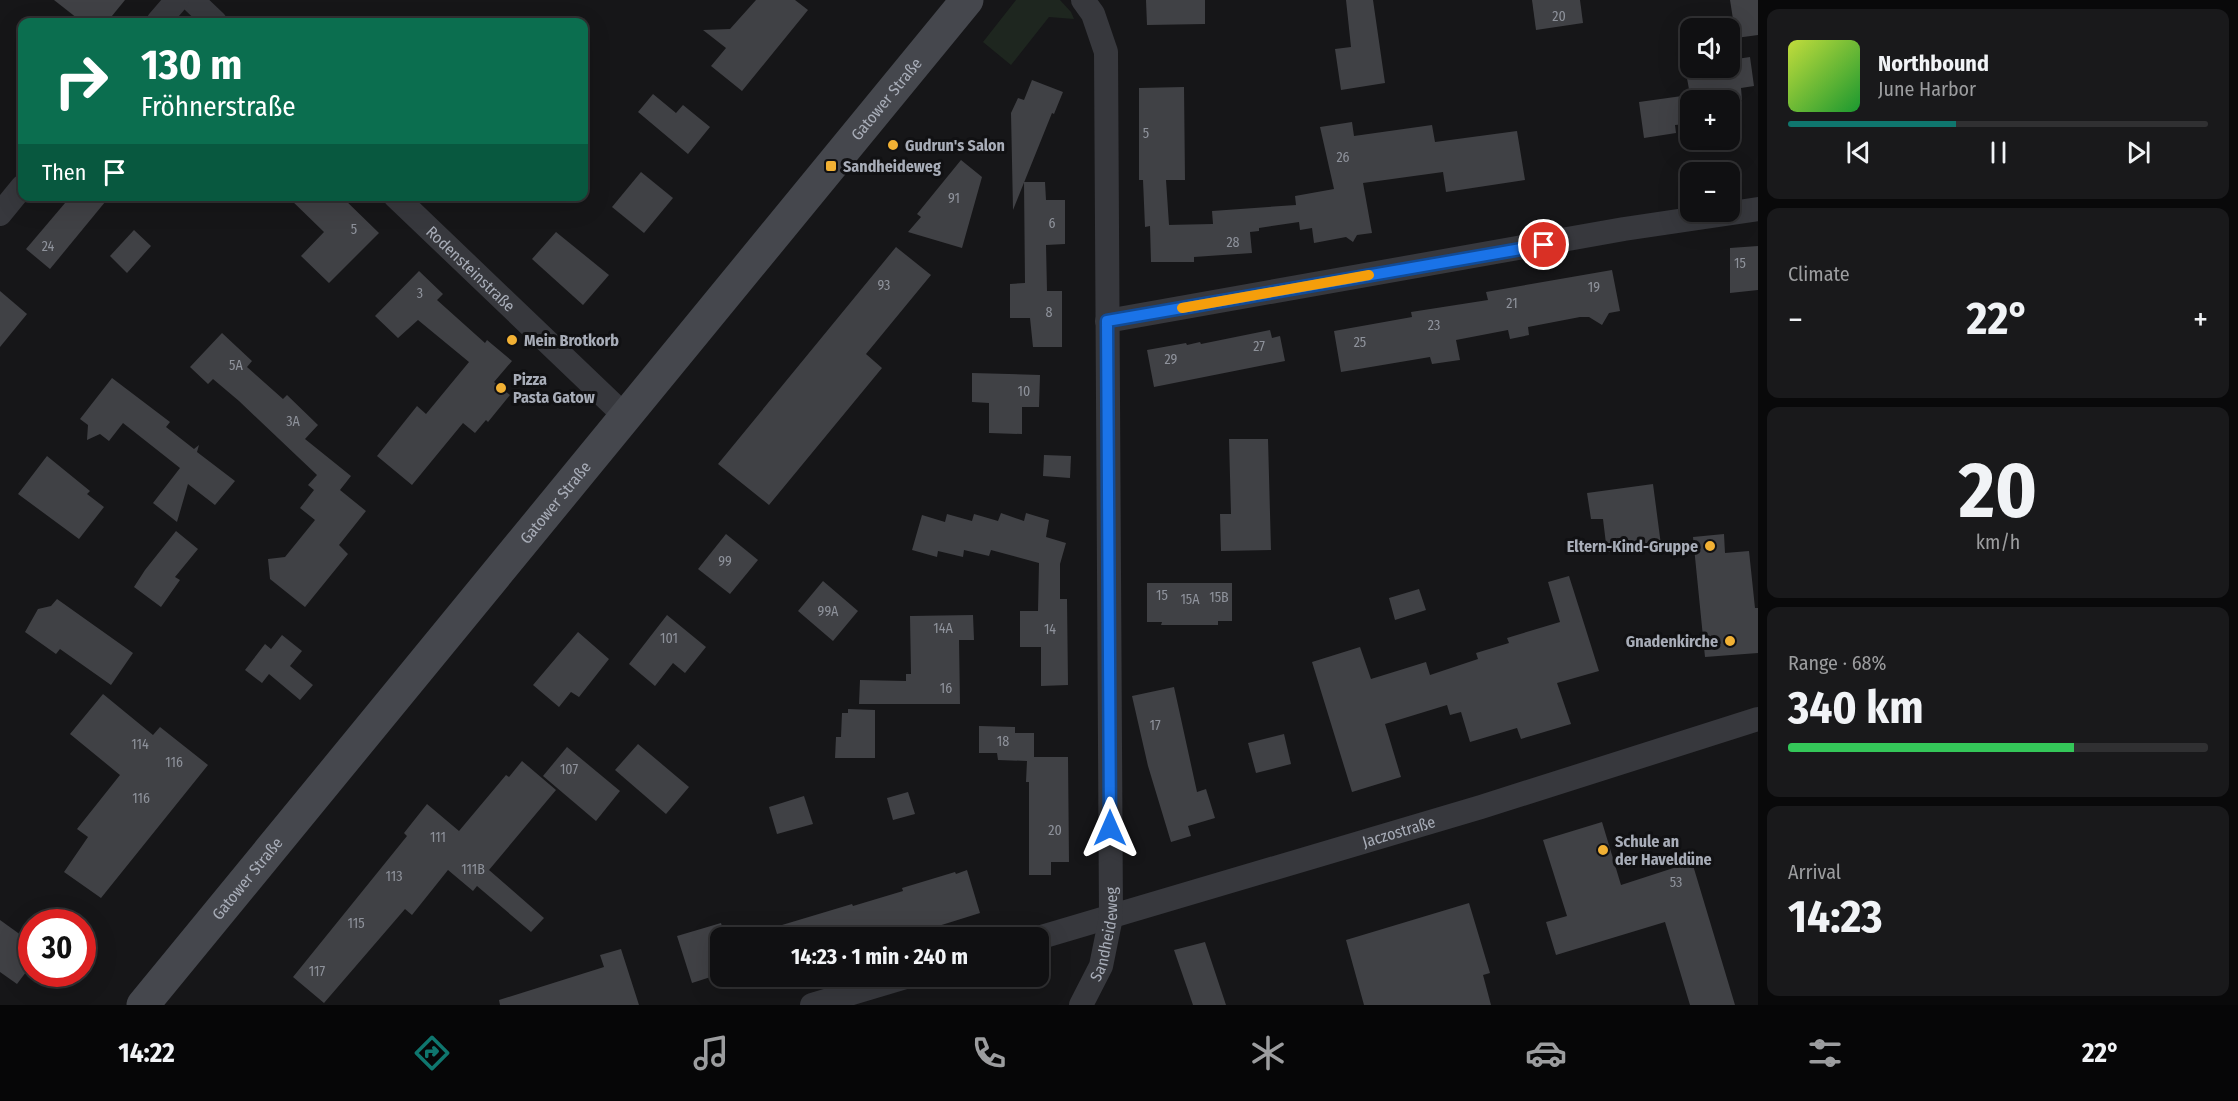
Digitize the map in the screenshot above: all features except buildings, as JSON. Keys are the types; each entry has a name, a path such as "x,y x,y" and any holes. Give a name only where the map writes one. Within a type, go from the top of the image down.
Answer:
{"main road":[{"name":"Gatower Straße","path":"143,1005 967,0"}],"street":[{"path":"161,18 177,0"},
{"path":"192,0 211,18"},
{"name":"Sandheideweg","path":"1081,1005 1101,966 1111,917 1106,52 1093,14 1083,0"},
{"path":"0,214 18,192"},
{"name":"Rodensteinstraße","path":"400,201 625,416"},
{"path":"1107,321 1624,229 1758,208"},
{"name":"Jaczostraße","path":"1049,935 1481,807 1758,719"},
{"path":"812,1005 872,987"}],"shaded area":[{"path":"1016,0 1060,0 1074,19 1049,17 1011,65 983,42"}],"slow traffic":[{"path":"1182,308 1369,275"}],"place":[{"name":"Gudrun's Salon","path":"893,145"},
{"name":"Sandheideweg","path":"831,166"},
{"name":"Mein Brotkorb","path":"512,340"},
{"name":"Pizza Pasta Gatow","path":"501,388"},
{"name":"Eltern-Kind-Gruppe","path":"1710,546"},
{"name":"Gnadenkirche","path":"1730,641"},
{"name":"Schule an der Haveldüne","path":"1603,850"}],"route":[{"path":"1110,828 1107,321 1544,245"}]}
